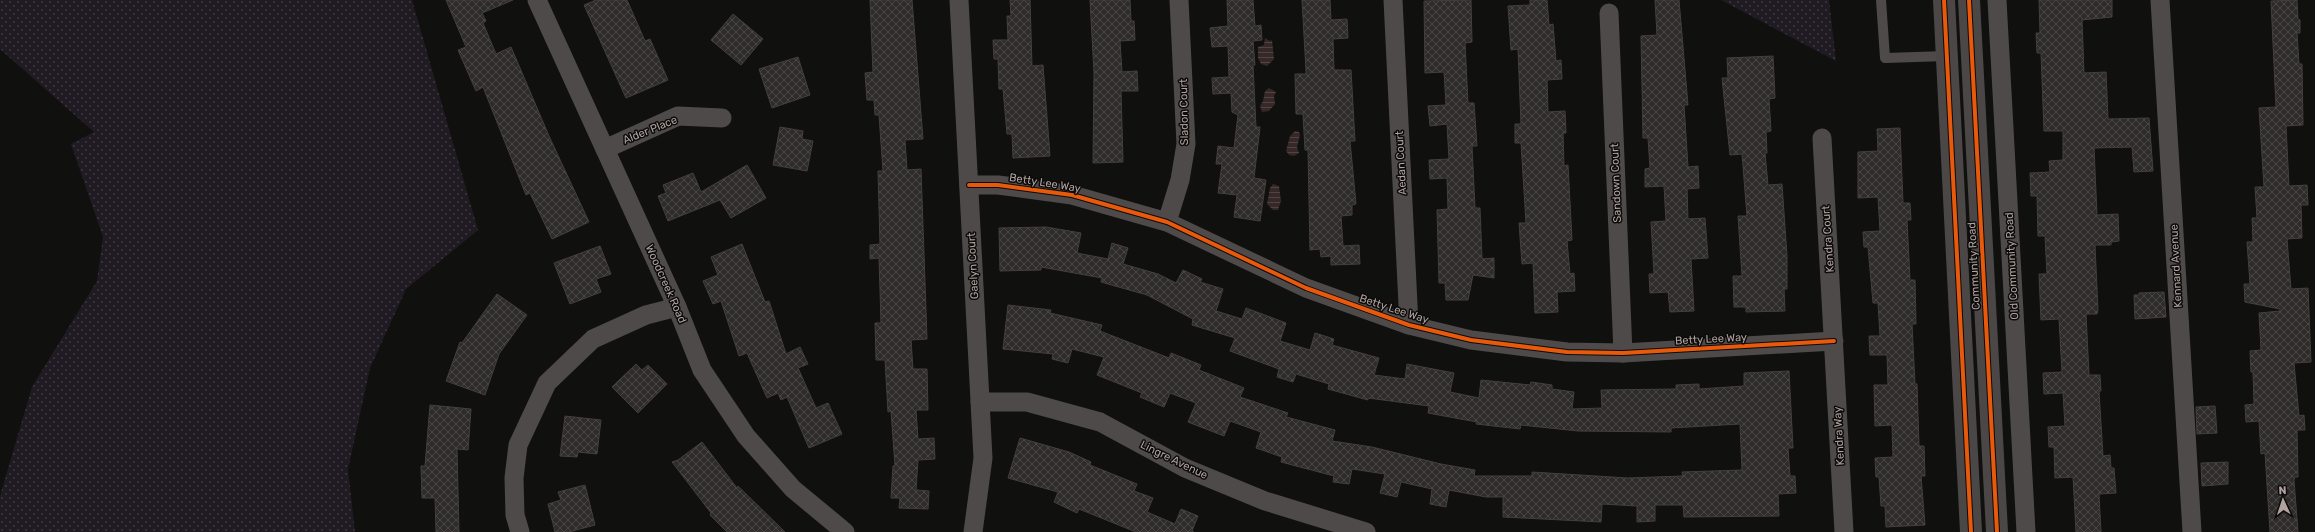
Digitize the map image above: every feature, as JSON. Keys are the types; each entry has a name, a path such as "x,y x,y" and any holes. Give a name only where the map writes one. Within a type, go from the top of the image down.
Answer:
{"main road":[{"name":"Community Road","path":"1944,0 1971,532"},
{"name":"Community Road","path":"1969,0 1997,532"}],"street":[{"name":"Woodcreek Road","path":"537,0 677,307 702,370 746,436 793,489 845,532"},
{"name":"Gaelyn Court","path":"959,0 983,458 973,532"},
{"name":"Sladon Court","path":"1167,222 1180,180 1186,144 1180,0"},
{"name":"Aedan Court","path":"1393,0 1408,325"},
{"name":"Old Community Road","path":"1997,0 2026,532"},
{"name":"Kennard Avenue","path":"2160,0 2192,532"},
{"name":"Sandown Court","path":"1609,13 1623,353"},
{"name":"Alder Place","path":"605,149 678,116 722,118"},
{"name":"Kendra Court","path":"1822,138 1834,341"},
{"name":"Betty Lee Way","path":"969,185 998,185 1072,195 1167,222 1306,288 1408,325 1479,341 1567,352 1623,353 1834,341"},
{"path":"520,532 515,515 514,478 518,446 547,383 593,339 646,314 677,307"},
{"name":"Kendra Way","path":"1834,341 1844,532"},
{"name":"Lingre Avenue","path":"980,402 1027,402 1100,422 1193,471 1264,501 1366,532"}],"lane":[{"path":"1881,0 1885,58 1947,56"}],"shaded area":[{"path":"0,0 412,0 478,230 406,289 370,368 348,469 355,532 0,532 0,496 32,387 97,281 103,237 71,144 94,132 0,49"},
{"path":"1721,0 1829,0 1836,61"},
{"path":"1265,38 1270,41 1272,40 1274,59 1267,66 1261,64 1258,58 1258,47 1264,45"},
{"path":"1269,88 1276,92 1274,96 1275,104 1269,111 1262,112 1260,106 1263,101 1265,91"},
{"path":"1295,131 1299,132 1300,135 1297,147 1299,153 1294,156 1289,155 1286,151 1290,136"},
{"path":"1273,184 1279,186 1281,201 1278,210 1273,210 1267,204 1270,188"}],"building":[{"path":"446,0 513,0 482,13 486,21 483,23 496,54 511,47 549,136 589,222 552,239 530,193 526,195 483,87 476,91 458,50 466,47"},
{"path":"596,0 627,0 645,41 650,39 668,80 626,98 584,5"},
{"path":"870,0 912,0 923,139 905,140 907,170 921,169 927,339 911,340 913,369 927,369 928,410 916,410 918,439 934,438 935,459 918,460 916,490 929,491 928,509 899,508 900,498 891,498 893,466 895,466 891,411 888,412 885,360 876,360 875,323 881,323 879,258 870,259 870,245 880,244 878,171 883,171 879,115 875,115 874,100 867,100 865,73 873,72"},
{"path":"1010,0 1030,0 1032,66 1043,65 1050,156 1013,158 1012,134 1007,134 1003,89 999,89 998,59 994,59 993,40 1008,40 1007,16 1011,16"},
{"path":"1090,0 1130,0 1131,21 1134,21 1135,40 1120,41 1122,72 1137,71 1138,91 1121,91 1123,162 1093,163 1094,73"},
{"path":"1227,0 1253,0 1255,26 1261,25 1262,40 1253,41 1256,127 1260,127 1254,178 1266,180 1260,221 1234,217 1237,195 1218,193 1222,164 1216,164 1218,146 1234,148 1238,115 1232,112 1231,93 1213,94 1212,78 1229,77 1228,46 1212,47 1210,28 1228,26"},
{"path":"1302,0 1330,0 1331,20 1347,19 1348,38 1333,39 1334,70 1351,70 1355,141 1350,141 1356,204 1352,205 1352,215 1341,216 1343,246 1359,245 1360,264 1331,265 1331,256 1321,257 1320,249 1310,250 1308,150 1305,150 1303,114 1296,114 1295,74 1306,74"},
{"path":"1471,0 1472,42 1465,43 1468,103 1474,103 1477,146 1472,146 1475,208 1480,208 1482,259 1494,258 1494,278 1473,275 1468,300 1446,300 1445,283 1439,283 1437,210 1448,209 1447,178 1430,179 1429,160 1449,159 1447,124 1430,126 1428,106 1446,105 1444,72 1425,73 1424,1"},
{"path":"1530,0 1547,0 1549,25 1553,24 1556,61 1561,60 1562,79 1547,80 1548,112 1565,111 1566,133 1563,133 1564,166 1568,165 1572,240 1567,241 1570,274 1574,273 1575,291 1557,292 1558,312 1535,313 1533,263 1522,264 1519,223 1526,223 1521,143 1515,143 1515,124 1521,124 1518,49 1511,50 1508,6 1530,5"},
{"path":"1655,0 1679,0 1688,105 1684,105 1688,167 1698,166 1699,188 1687,189 1688,219 1705,218 1708,258 1691,259 1694,311 1670,312 1668,292 1650,293 1649,274 1654,274 1651,222 1666,221 1664,186 1645,187 1645,169 1650,168 1648,138 1643,138 1641,36 1657,35"},
{"path":"2039,0 2112,0 2112,17 2082,20 2084,73 2106,72 2108,119 2149,118 2153,171 2134,172 2132,147 2094,148 2097,215 2118,214 2119,241 2111,242 2111,245 2095,245 2098,310 2097,314 2086,314 2089,375 2100,375 2101,391 2099,391 2103,456 2110,455 2111,468 2114,468 2116,493 2099,494 2101,532 2076,532 2073,477 2055,478 2054,447 2049,447 2048,427 2065,426 2063,393 2044,394 2043,373 2062,372 2059,319 2041,320 2039,274 2047,274 2045,236 2038,236 2037,196 2031,196 2030,173 2050,172 2049,161 2063,160 2063,131 2044,131 2041,53 2037,53 2036,33 2040,33"},
{"path":"2297,0 2298,19 2300,20 2300,33 2297,33 2299,64 2302,64 2303,125 2286,126 2289,186 2307,185 2308,205 2301,205 2302,238 2287,239 2291,289 2308,288 2311,362 2294,363 2299,416 2304,415 2305,430 2297,430 2298,477 2295,477 2294,480 2298,532 2270,532 2265,453 2261,454 2259,421 2246,422 2245,405 2254,404 2253,372 2251,372 2250,351 2261,350 2259,313 2280,311 2280,309 2245,302 2244,284 2250,284 2247,242 2253,242 2252,218 2257,218 2255,187 2264,187 2259,108 2276,107 2271,1"},
{"path":"733,14 763,39 741,65 711,40"},
{"path":"1773,56 1775,98 1769,99 1771,131 1766,132 1767,153 1765,153 1768,185 1782,184 1787,256 1787,289 1784,289 1785,311 1746,312 1746,307 1734,307 1733,276 1742,276 1738,216 1747,216 1742,154 1730,155 1722,78 1728,78 1727,58"},
{"path":"798,57 810,95 772,108 759,69"},
{"path":"780,127 803,131 802,139 813,141 807,171 773,165"},
{"path":"1900,128 1903,203 1910,203 1911,220 1907,220 1910,280 1915,280 1916,324 1912,324 1915,384 1917,384 1919,446 1924,446 1925,476 1921,476 1925,525 1886,527 1885,506 1881,506 1879,477 1876,477 1875,458 1893,457 1892,425 1875,426 1874,385 1888,385 1887,355 1870,355 1869,336 1880,336 1878,303 1873,303 1868,247 1864,247 1863,232 1880,231 1878,197 1858,198 1858,152 1878,151 1877,129"},
{"path":"747,165 766,198 731,218 720,200 668,221 658,196 666,193 663,185 693,173 701,192"},
{"path":"1046,227 1081,233 1077,253 1108,259 1112,243 1128,248 1123,264 1158,274 1176,283 1183,270 1202,279 1200,282 1223,289 1216,311 1242,319 1246,308 1286,323 1280,341 1310,350 1315,333 1334,339 1332,345 1379,358 1374,375 1405,379 1407,364 1454,373 1450,392 1479,398 1481,380 1530,385 1531,382 1552,385 1552,389 1574,392 1572,409 1602,408 1601,390 1676,389 1676,385 1699,384 1699,389 1744,386 1744,373 1789,371 1793,448 1788,448 1790,476 1795,476 1796,493 1778,494 1779,516 1684,517 1683,505 1655,505 1655,521 1637,522 1637,506 1602,504 1601,522 1503,517 1503,497 1486,497 1449,490 1446,507 1430,504 1432,489 1401,482 1397,497 1380,493 1385,474 1352,469 1349,484 1333,482 1334,476 1281,462 1282,457 1256,448 1261,432 1230,421 1224,436 1188,422 1196,403 1170,393 1164,407 1140,397 1142,393 1097,375 1104,357 1072,349 1068,363 1052,359 1053,354 1003,349 1008,305 1051,310 1050,313 1102,325 1100,331 1169,358 1171,353 1201,365 1199,370 1244,388 1240,397 1288,413 1286,417 1335,430 1332,441 1372,447 1441,464 1475,470 1474,476 1532,476 1532,472 1628,478 1683,476 1682,472 1742,470 1740,424 1671,428 1671,432 1578,431 1521,425 1520,429 1476,424 1477,422 1428,413 1429,406 1368,398 1368,400 1328,389 1329,384 1296,374 1293,382 1277,377 1279,369 1230,351 1235,338 1192,325 1193,319 1147,295 1101,282 1102,278 1041,267 1041,270 1000,271 999,228"},
{"path":"742,244 765,302 769,301 786,354 800,347 808,364 798,368 816,408 828,403 842,434 809,448 787,397 781,400 778,393 767,398 747,353 739,356 721,301 713,304 703,281 718,275 711,257"},
{"path":"600,246 611,274 596,279 601,292 570,304 554,263"},
{"path":"2164,292 2166,317 2135,319 2134,295 2139,295 2139,293"},
{"path":"497,294 527,315 499,354 485,395 446,381 460,342 462,343"},
{"path":"636,364 642,370 648,365 667,384 638,413 612,387"},
{"path":"430,405 471,409 468,450 457,449 459,532 436,532 435,498 422,498 421,466 425,466"},
{"path":"2215,406 2217,433 2197,434 2196,407"},
{"path":"565,416 601,420 597,454 578,452 577,457 560,456"},
{"path":"1020,438 1069,452 1091,462 1090,465 1137,484 1134,491 1153,498 1147,512 1175,524 1181,509 1198,516 1192,531 1194,532 1136,532 1079,509 1077,513 1054,502 1058,492 1008,478"},
{"path":"702,442 737,488 738,486 785,532 727,532 710,515 711,513 672,462 678,460"},
{"path":"2228,462 2228,484 2202,486 2201,463"},
{"path":"585,485 595,525 569,532 555,532 548,504 561,500 558,492"}],"cycle path":[{"path":"1944,0 1971,532"},
{"path":"1969,0 1997,532"},
{"path":"969,185 998,185 1072,195 1167,222 1306,288 1409,325 1471,340 1567,352 1623,353 1834,341"}]}
